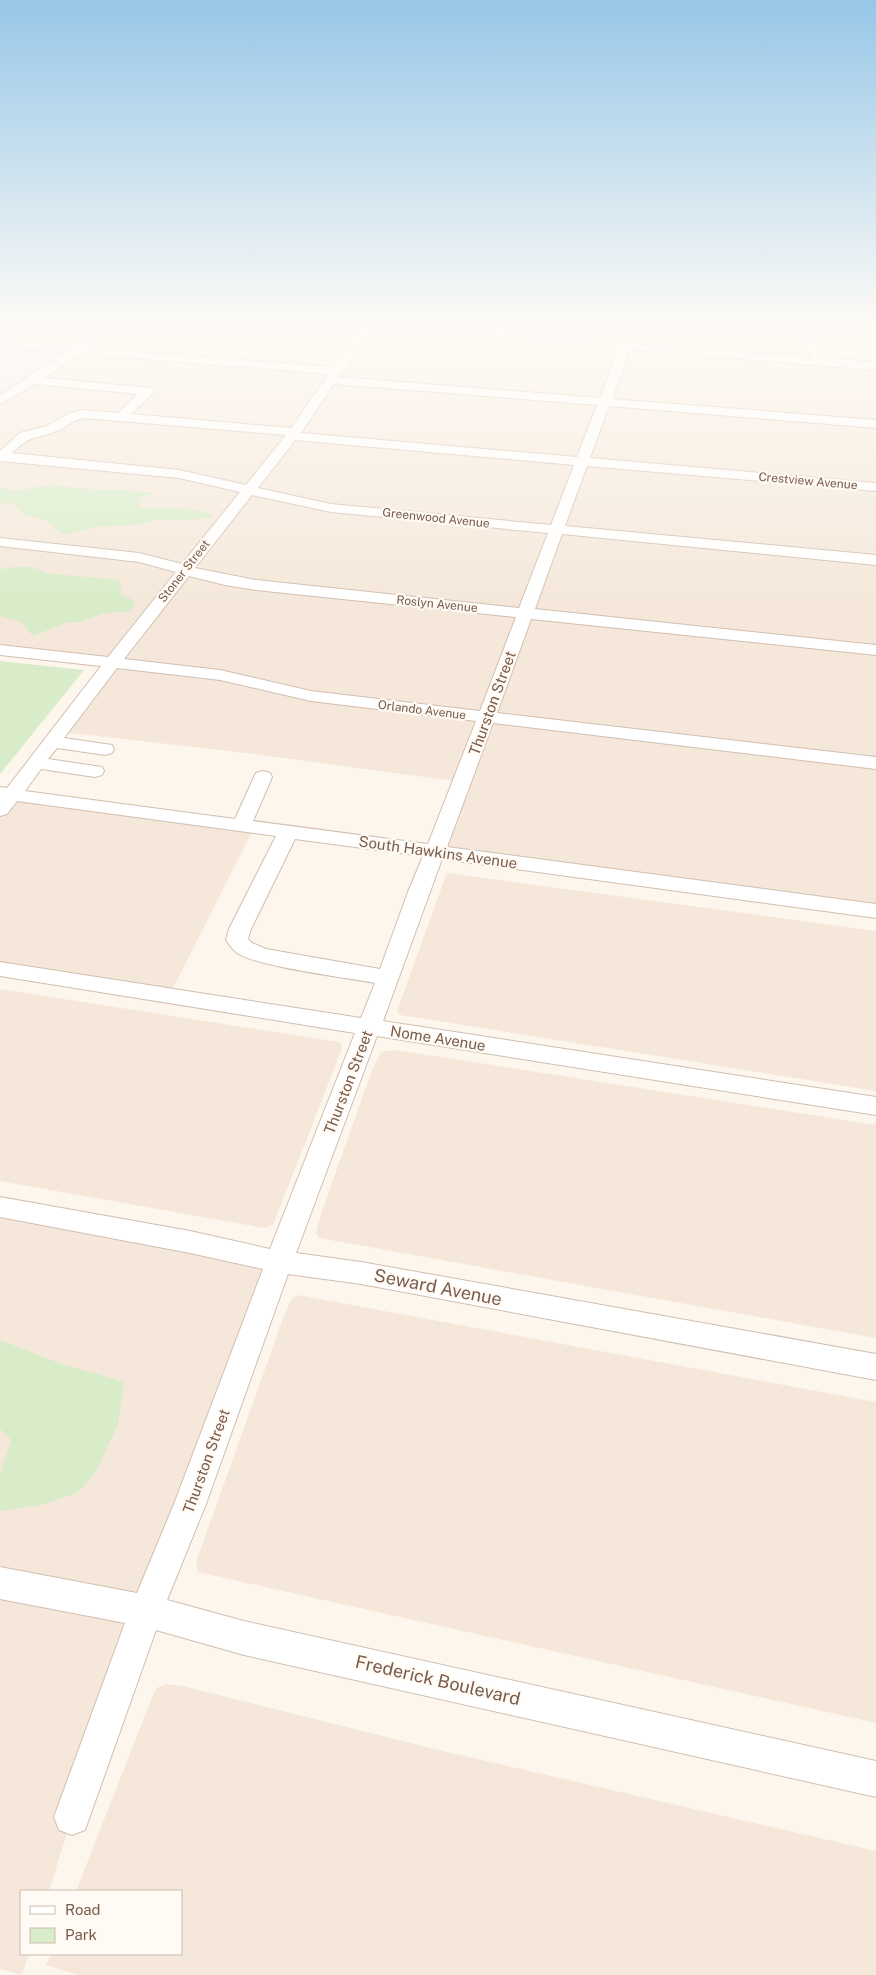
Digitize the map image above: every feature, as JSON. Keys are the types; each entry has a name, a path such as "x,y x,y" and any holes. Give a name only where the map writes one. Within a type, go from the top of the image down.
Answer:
{"street":[{"name":"Crestview Avenue","path":"1,456 27,435 58,426 62,422"},
{"name":"Crestview Avenue","path":"212,422 293,434 876,487"},
{"name":"Stoner Street","path":"0,810 6,794 36,763 301,422"},
{"name":"Thurston Street","path":"72,1817 146,1611 190,1504 279,1262 388,978 434,852 450,815 597,422"},
{"path":"853,422 876,424"},
{"name":"Greenwood Avenue","path":"1,456 179,474 248,489 283,499 331,508 876,560"},
{"name":"Roslyn Avenue","path":"0,542 109,553 139,558 225,580 256,585 876,650"},
{"name":"Orlando Avenue","path":"0,650 220,675 311,696 876,763"},
{"path":"52,742 105,749"},
{"path":"36,763 95,771"},
{"path":"241,826 263,777"},
{"name":"South Hawkins Avenue","path":"6,794 876,911"},
{"path":"288,832 240,929 237,940 244,948 262,955 388,978"},
{"name":"Nome Avenue","path":"0,969 876,1106"},
{"name":"Seward Avenue","path":"0,1207 190,1242 279,1262 361,1272 876,1367"},
{"name":"Frederick Boulevard","path":"0,1582 146,1611 244,1638 876,1779"}],"shaded area":[{"path":"0,422 876,422 876,911 434,852 462,782 246,753 59,733 112,663 0,650"},
{"path":"0,793 254,828 169,996 0,969"},
{"path":"448,873 876,931 876,1091 400,1015 397,1011"},
{"path":"0,989 339,1042 342,1045 341,1051 273,1225 264,1228 0,1181"},
{"path":"396,1050 876,1125 876,1338 319,1238 316,1233 322,1211 371,1073 381,1052"},
{"path":"0,1207 279,1262 72,1817 49,1890 20,1890 20,1955 29,1955 22,1975 0,1969"},
{"path":"298,1295 876,1402 876,1723 198,1572 196,1562 284,1316 291,1300"},
{"path":"165,1684 183,1686 434,1749 876,1851 876,1975 79,1975 46,1965 51,1955 182,1955 182,1890 76,1890 157,1688"}],"green space":[{"path":"53,484 78,488 154,493 141,499 139,507 198,510 213,516 200,519 156,520 135,525 95,527 63,535 45,520 24,515 11,502 0,504 0,487 15,491"},
{"path":"24,566 38,569 44,573 120,580 121,595 130,598 135,603 130,611 101,614 81,622 68,622 33,636 21,622 0,616 0,569"},
{"path":"0,661 84,670 0,774"},
{"path":"0,1340 59,1363 124,1382 118,1425 94,1475 77,1493 42,1505 0,1511 0,1474 11,1440 0,1429"}]}
